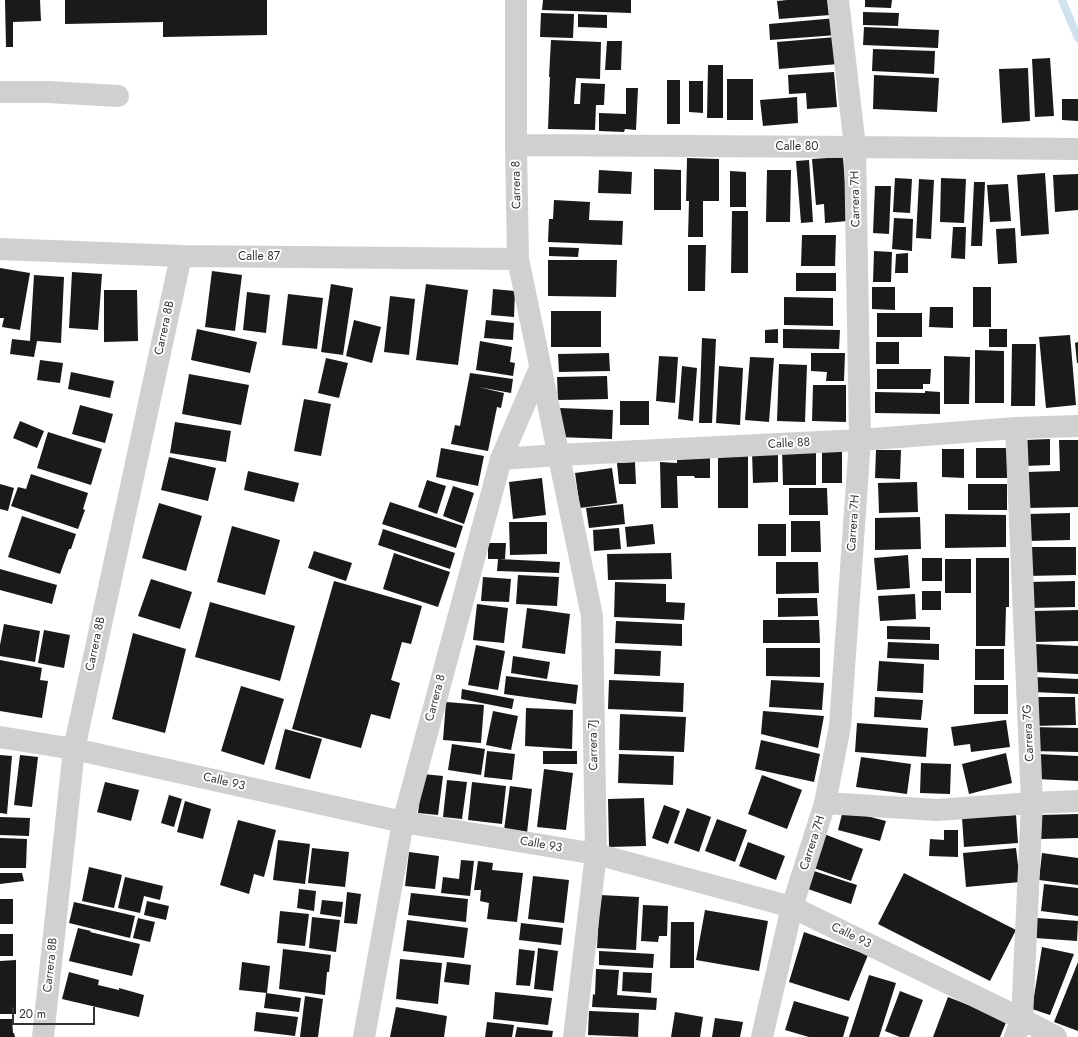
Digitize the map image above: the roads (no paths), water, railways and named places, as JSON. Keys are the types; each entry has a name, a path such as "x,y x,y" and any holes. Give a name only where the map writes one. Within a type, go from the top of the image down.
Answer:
{"street":[{"name":"Carrera 8","path":"516,0 518,259 558,455"},
{"name":"Carrera 7H","path":"762,1037 792,907 826,804 840,726 860,440 855,147 838,0"},
{"path":"0,92 48,92 118,96"},
{"name":"Calle 80","path":"516,146 1078,149"},
{"name":"Calle 87","path":"0,249 181,256 518,259"},
{"name":"Carrera 8B","path":"43,1037 74,749 181,256"},
{"name":"Carrera 8","path":"364,1037 403,822 501,459 540,368"},
{"name":"Calle 88","path":"501,459 860,440 1016,428 1078,426"},
{"name":"Carrera 7G","path":"1016,428 1032,803 1018,1028"},
{"name":"Carrera 7J","path":"558,455 592,616 596,854 574,1037"},
{"name":"Calle 93","path":"0,737 74,749 403,822 596,854 792,907 1018,1028 1056,1037"},
{"path":"826,804 938,810 1032,803 1078,802"}],"waterway":[{"path":"1062,0 1078,38"}]}
